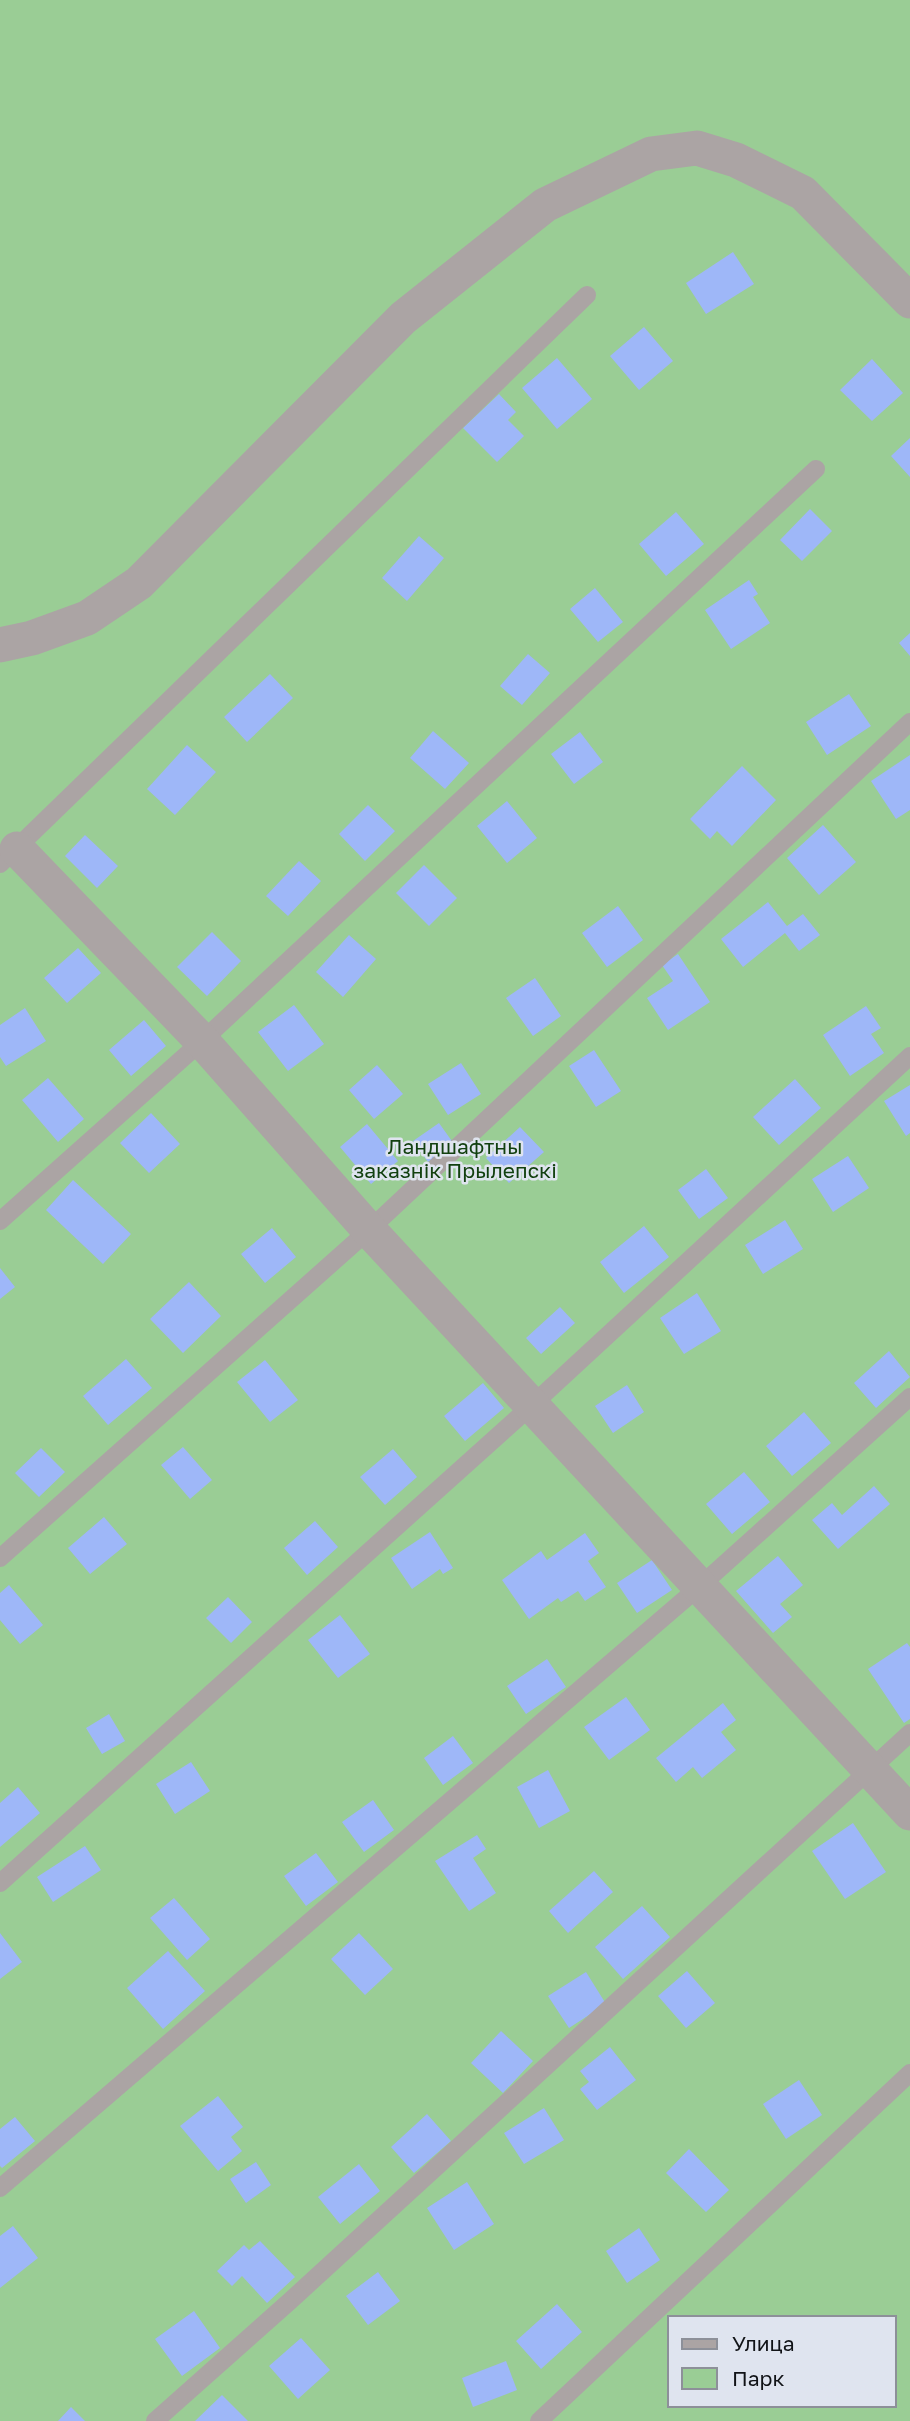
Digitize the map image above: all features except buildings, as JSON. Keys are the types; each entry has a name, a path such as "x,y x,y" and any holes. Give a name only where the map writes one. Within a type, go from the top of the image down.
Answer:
{"street":[{"path":"0,645 32,638 87,618 139,583 402,318 545,205 650,154 697,148 736,160 803,193 910,302"},
{"path":"8,856 202,1041 369,1230 910,1813"}],"lane":[{"path":"8,856 587,296"},
{"path":"0,1221 202,1041 816,469"},
{"path":"0,1558 369,1230 910,722"},
{"path":"0,1883 531,1406 910,1056"},
{"path":"0,2188 699,1587 910,1396"},
{"path":"155,2421 290,2301 910,1733"},
{"path":"539,2421 910,2073"}],"green space":[{"name":"Ландшафтны заказнік Прылепскі","path":"0,0 910,0 910,2421 0,2421"}]}
